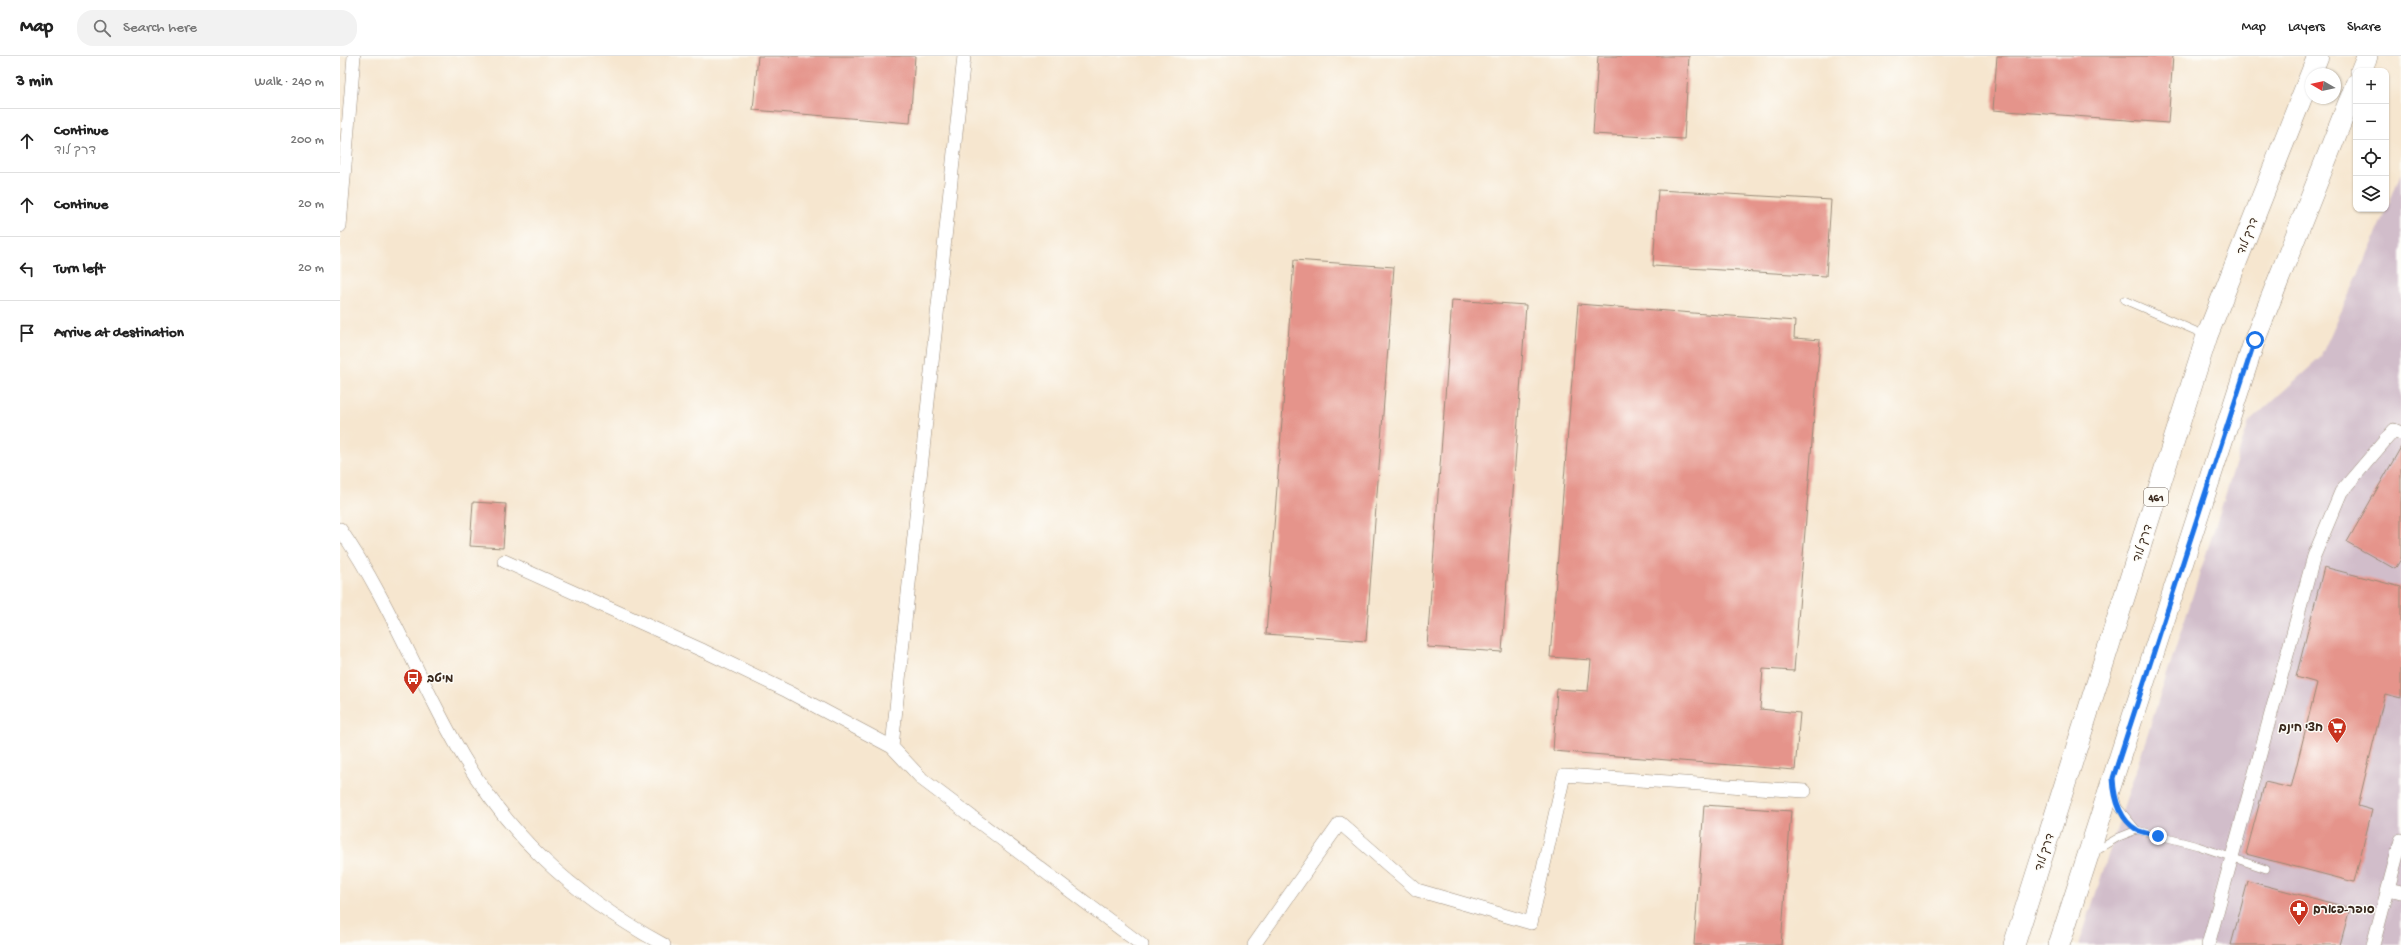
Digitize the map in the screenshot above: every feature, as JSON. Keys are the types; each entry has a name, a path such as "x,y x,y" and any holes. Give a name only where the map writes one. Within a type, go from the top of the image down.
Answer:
{"main road":[{"name":"דרך לוד","path":"2014,945 2207,336 2318,56"},
{"path":"2362,68 2367,56"},
{"path":"2059,945 2255,340 2353,92"}],"street":[{"path":"340,226 354,56"},
{"path":"892,747 964,56"},
{"path":"2208,945 2314,556 2341,492 2398,431"},
{"path":"340,529 370,577 452,738 497,807 526,842 555,872 601,908 664,945"},
{"path":"504,561 704,651 892,747 923,780 1142,945"},
{"path":"1254,945 1340,823 1417,890 1531,923 1564,775 1805,791"},
{"path":"2373,945 2395,891 2401,840"}],"lane":[{"path":"2124,300 2207,336"},
{"path":"2113,778 2118,807 2137,830 2266,869"},
{"path":"2087,856 2108,843 2137,830"}],"shaded area":[{"path":"2401,173 2401,945 2079,945 2249,422 2320,358 2386,212 2389,212 2389,204"}],"building":[{"path":"758,56 915,56 910,123 753,110"},
{"path":"1598,56 1689,56 1684,139 1593,134"},
{"path":"1997,56 2173,56 2168,123 1993,110"},
{"path":"1658,190 1831,200 1826,276 1653,266"},
{"path":"1294,260 1394,267 1366,641 1266,634"},
{"path":"1452,300 1526,305 1502,652 1427,647"},
{"path":"1578,304 1795,321 1794,338 1820,340 1794,671 1763,669 1760,709 1800,713 1795,770 1553,751 1557,689 1588,691 1591,660 1550,657"},
{"path":"2401,447 2401,559 2395,569 2347,542"},
{"path":"473,502 506,504 503,548 470,546"},
{"path":"2324,567 2401,587 2401,698 2385,694 2358,806 2372,810 2354,882 2246,854 2265,782 2291,788 2317,683 2296,677"},
{"path":"1704,805 1791,811 1781,945 1694,945"},
{"path":"2248,881 2350,908 2340,945 2231,945"}],"place":[{"name":"מיטב","path":"413,695"},
{"name":"חצי חינם","path":"2337,744"},
{"name":"סופר-פארם","path":"2299,926"}],"route":[{"path":"2158,836 2137,830 2127,821 2118,807 2114,794 2113,778 2255,340"}]}
